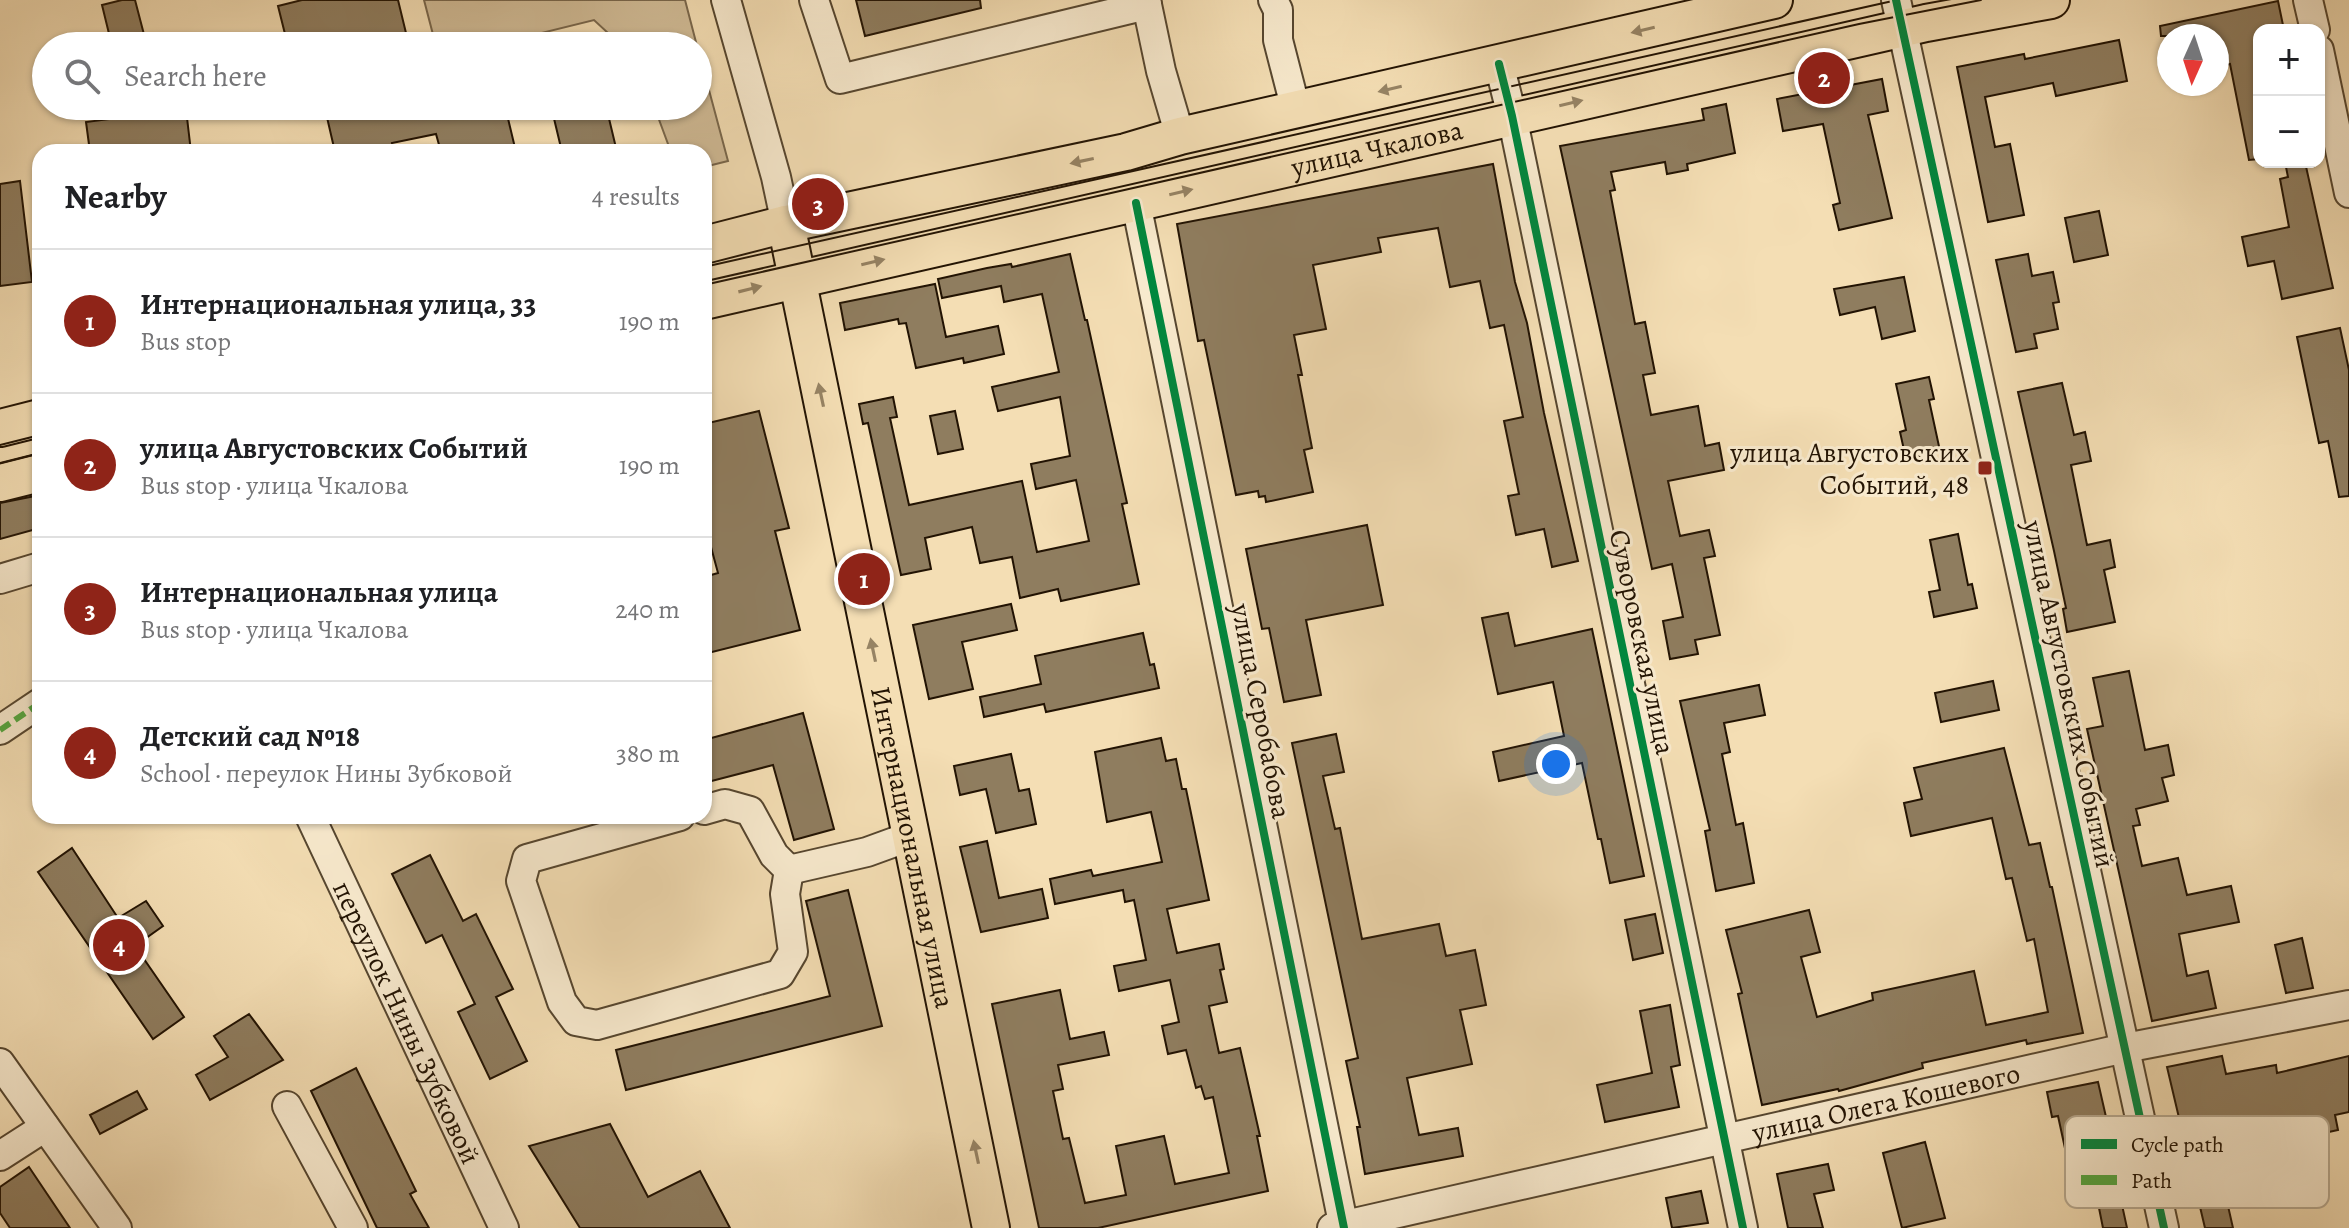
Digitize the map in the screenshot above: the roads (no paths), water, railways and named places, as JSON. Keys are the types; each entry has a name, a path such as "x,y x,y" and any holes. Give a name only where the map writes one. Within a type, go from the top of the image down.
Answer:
{"main road":[{"name":"улица Чкалова","path":"712,243 786,224 1126,152 1180,136 1774,0"},
{"name":"улица Чкалова","path":"712,299 1512,116 1898,14 2051,0"},
{"name":"Интернациональная улица","path":"786,224 991,1228"},
{"path":"0,428 32,420"},
{"path":"0,483 32,475"}],"street":[{"name":"Интернациональная улица","path":"726,0 776,177 786,224"},
{"path":"814,0 840,79 1146,3 1180,136"},
{"path":"1273,0 1278,10 1278,40 1296,110"},
{"path":"2308,0 2314,24"},
{"name":"улица Августовских Событий","path":"1898,14 2140,1116"},
{"name":"Суворовская улица","path":"1499,64 1743,1228"},
{"path":"2325,79 2349,193"},
{"name":"улица Серобабова","path":"1136,203 1340,1227"},
{"path":"0,579 32,569"},
{"path":"0,730 32,708"},
{"path":"712,808 725,804 750,811 774,855 789,870"},
{"name":"переулок Нины Зубковой","path":"314,824 504,1228"},
{"path":"652,824 527,859 521,881 562,1002 576,1021 597,1025 780,974 793,952 785,894 789,870"},
{"path":"789,870 867,852 911,836"},
{"name":"улица Олега Кошевого","path":"1340,1227 2125,1048 2349,1005"},
{"path":"0,1063 117,1228"},
{"path":"287,1106 353,1228"},
{"path":"0,1156 45,1127"},
{"name":"улица Августовских Событий","path":"2160,1208 2164,1228"}],"tram line":[{"path":"712,265 1897,0"},
{"path":"712,283 1859,24 1981,0"},
{"path":"0,445 32,437"},
{"path":"0,463 32,455"}],"place":[{"name":"улица Августовских Событий","path":"1824,78"},
{"name":"Интернациональная улица","path":"818,204"},
{"name":"улица Августовских Событий, 48","path":"1985,468"},
{"name":"Интернациональная улица, 33","path":"864,579"},
{"name":"Детский сад №18","path":"119,945"}]}
